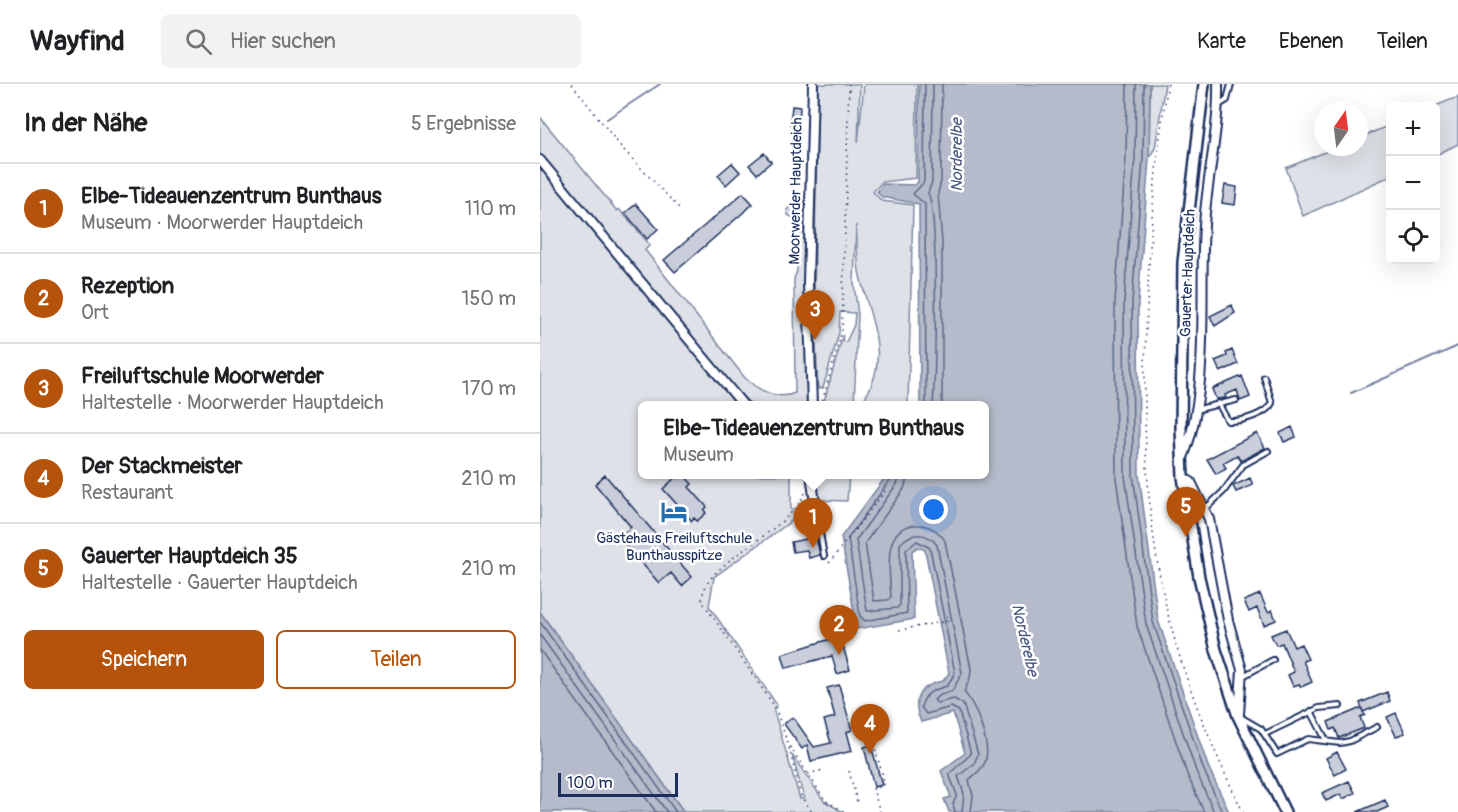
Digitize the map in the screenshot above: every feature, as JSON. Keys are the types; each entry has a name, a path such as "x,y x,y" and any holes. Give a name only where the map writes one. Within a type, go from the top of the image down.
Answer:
{"street":[{"name":"Moorwerder Hauptdeich","path":"812,401 808,283 813,84"},
{"name":"Gauerter Hauptdeich","path":"1204,84 1183,262 1183,477 1205,604 1216,650 1238,716 1285,812"},
{"name":"Gauerter Hauptdeich","path":"1182,461 1198,409 1201,268 1207,190 1219,105 1218,84"},
{"path":"540,160 741,401"},
{"path":"1183,477 1191,482 1206,508 1242,677 1238,716"},
{"path":"812,479 815,503"}],"lane":[{"path":"1219,105 1227,100 1231,84"},
{"path":"1218,403 1228,421 1244,419 1266,410 1272,403 1264,377"},
{"path":"1198,409 1236,400"},
{"path":"1206,508 1223,492 1243,465 1268,451"},
{"path":"815,503 824,556"},
{"path":"1242,677 1273,660"},
{"path":"1265,734 1311,711 1327,706 1340,706"},
{"path":"1311,711 1326,740"},
{"path":"1238,716 1252,723 1265,734 1277,754 1308,739 1340,743 1350,741 1377,727"}],"path":[{"path":"572,84 621,147 679,208"},
{"path":"822,401 842,331 849,84"},
{"path":"1168,84 1152,213 1145,337 1145,446 1153,534 1172,630 1204,725 1243,812"},
{"path":"811,479 794,513 713,575 702,590 702,602 775,707 788,744 801,796 812,812"},
{"path":"829,563 885,491"},
{"path":"899,630 948,621 946,612"},
{"path":"870,732 885,783 873,789 880,812"},
{"path":"788,744 826,801 845,812"},
{"path":"807,774 824,770"},
{"path":"849,771 858,805"}],"shaded area":[{"path":"818,84 860,84 858,143 864,84 917,84 916,178 882,182 873,192 882,201 913,205 908,401 862,401 870,389 877,357 874,326 859,270 856,225 854,283 858,315 854,401 824,401 843,335 842,341 846,342 854,325 855,313 840,312 839,333 823,388 818,389 814,299"},
{"path":"1150,84 1165,84 1155,148 1149,158"},
{"path":"1458,97 1458,144 1440,153 1440,104"},
{"path":"540,117 617,211 619,209 650,245 645,250 745,378 768,393 781,396 795,393 794,279 797,271 797,220 788,215 787,210 791,205 804,215 807,401 748,401 733,388 540,156"},
{"path":"1386,127 1386,178 1303,216 1286,168 1315,156 1368,156 1368,134"},
{"path":"540,167 736,401 638,401 638,479 791,479 791,509 797,517 714,577 709,606 777,705 773,708 800,799 804,798 792,755 824,801 843,812 684,812 540,612"},
{"path":"817,479 849,479 847,501 819,500"}],"water":[{"name":"Norderelbe","path":"919,84 1150,84 1149,158 1138,303 1139,474 1158,620 1208,766 1229,812 949,812 944,799 951,797 941,771 965,753 953,713 921,722 917,707 917,700 922,690 943,681 949,673 925,550 918,547 912,551 914,619 857,629 841,537 884,479 989,479 989,401 920,401 919,204 882,197 877,192 883,184 914,185 918,182"},
{"path":"540,612 684,812 540,812"}],"building":[{"path":"792,106 800,107 799,125 790,124"},
{"path":"764,153 771,162 757,174 749,165"},
{"path":"732,163 740,172 726,185 718,175"},
{"path":"1225,185 1237,187 1235,205 1222,203"},
{"path":"743,193 753,204 675,272 664,260"},
{"path":"636,204 658,229 647,239 625,213"},
{"path":"1232,305 1235,313 1215,326 1210,316"},
{"path":"1232,350 1238,364 1220,372 1215,361 1227,356 1226,353"},
{"path":"1242,376 1250,397 1240,401 1237,390 1225,395 1226,398 1216,399 1212,389"},
{"path":"1292,427 1296,437 1284,442 1280,433"},
{"path":"1257,433 1265,448 1241,461 1237,455 1223,463 1226,468 1216,474 1207,459"},
{"path":"605,475 692,577 682,586 671,573 659,583 619,537 631,527 595,484"},
{"path":"1250,478 1253,485 1236,492 1233,486"},
{"path":"674,479 688,479 692,484 689,487 707,507 704,510 706,513 697,521 694,518 692,521 663,489"},
{"path":"816,537 820,555 809,558 807,550 793,552 791,542"},
{"path":"1260,594 1268,612 1272,610 1276,620 1264,625 1257,608 1249,612 1244,601"},
{"path":"1286,629 1294,647 1301,644 1308,659 1303,661 1312,682 1301,687 1299,684 1293,686 1288,675 1294,672 1282,643 1276,645 1271,635"},
{"path":"840,636 850,670 837,674 832,656 786,668 782,654"},
{"path":"839,685 852,730 847,732 852,751 811,761 807,745 802,749 784,724 793,717 814,747 831,743 824,720 835,717 827,688"},
{"path":"1387,692 1390,701 1363,712 1360,703"},
{"path":"1361,708 1365,715 1360,717 1364,728 1339,738 1335,728 1331,730 1328,722"},
{"path":"1396,713 1405,733 1396,736 1387,717"},
{"path":"871,745 882,785 874,787 864,747"},
{"path":"1337,752 1346,769 1335,775 1326,758"},
{"path":"1349,781 1355,793 1343,799 1341,794 1326,801 1322,793"},
{"path":"1385,800 1388,807 1377,812 1357,812"}],"waterway":[{"path":"607,119 660,84"},
{"path":"1351,393 1458,346"}],"place":[{"name":"Freiluftschule Moorwerder","path":"815,340"},
{"name":"Gästehaus Freiluftschule Bunthausspitze","path":"674,512"},
{"name":"Gauerter Hauptdeich 35","path":"1186,537"},
{"name":"Elbe-Tideauenzentrum Bunthaus","path":"813,548"},
{"name":"Rezeption","path":"839,655"},
{"name":"Der Stackmeister","path":"870,754"}]}
